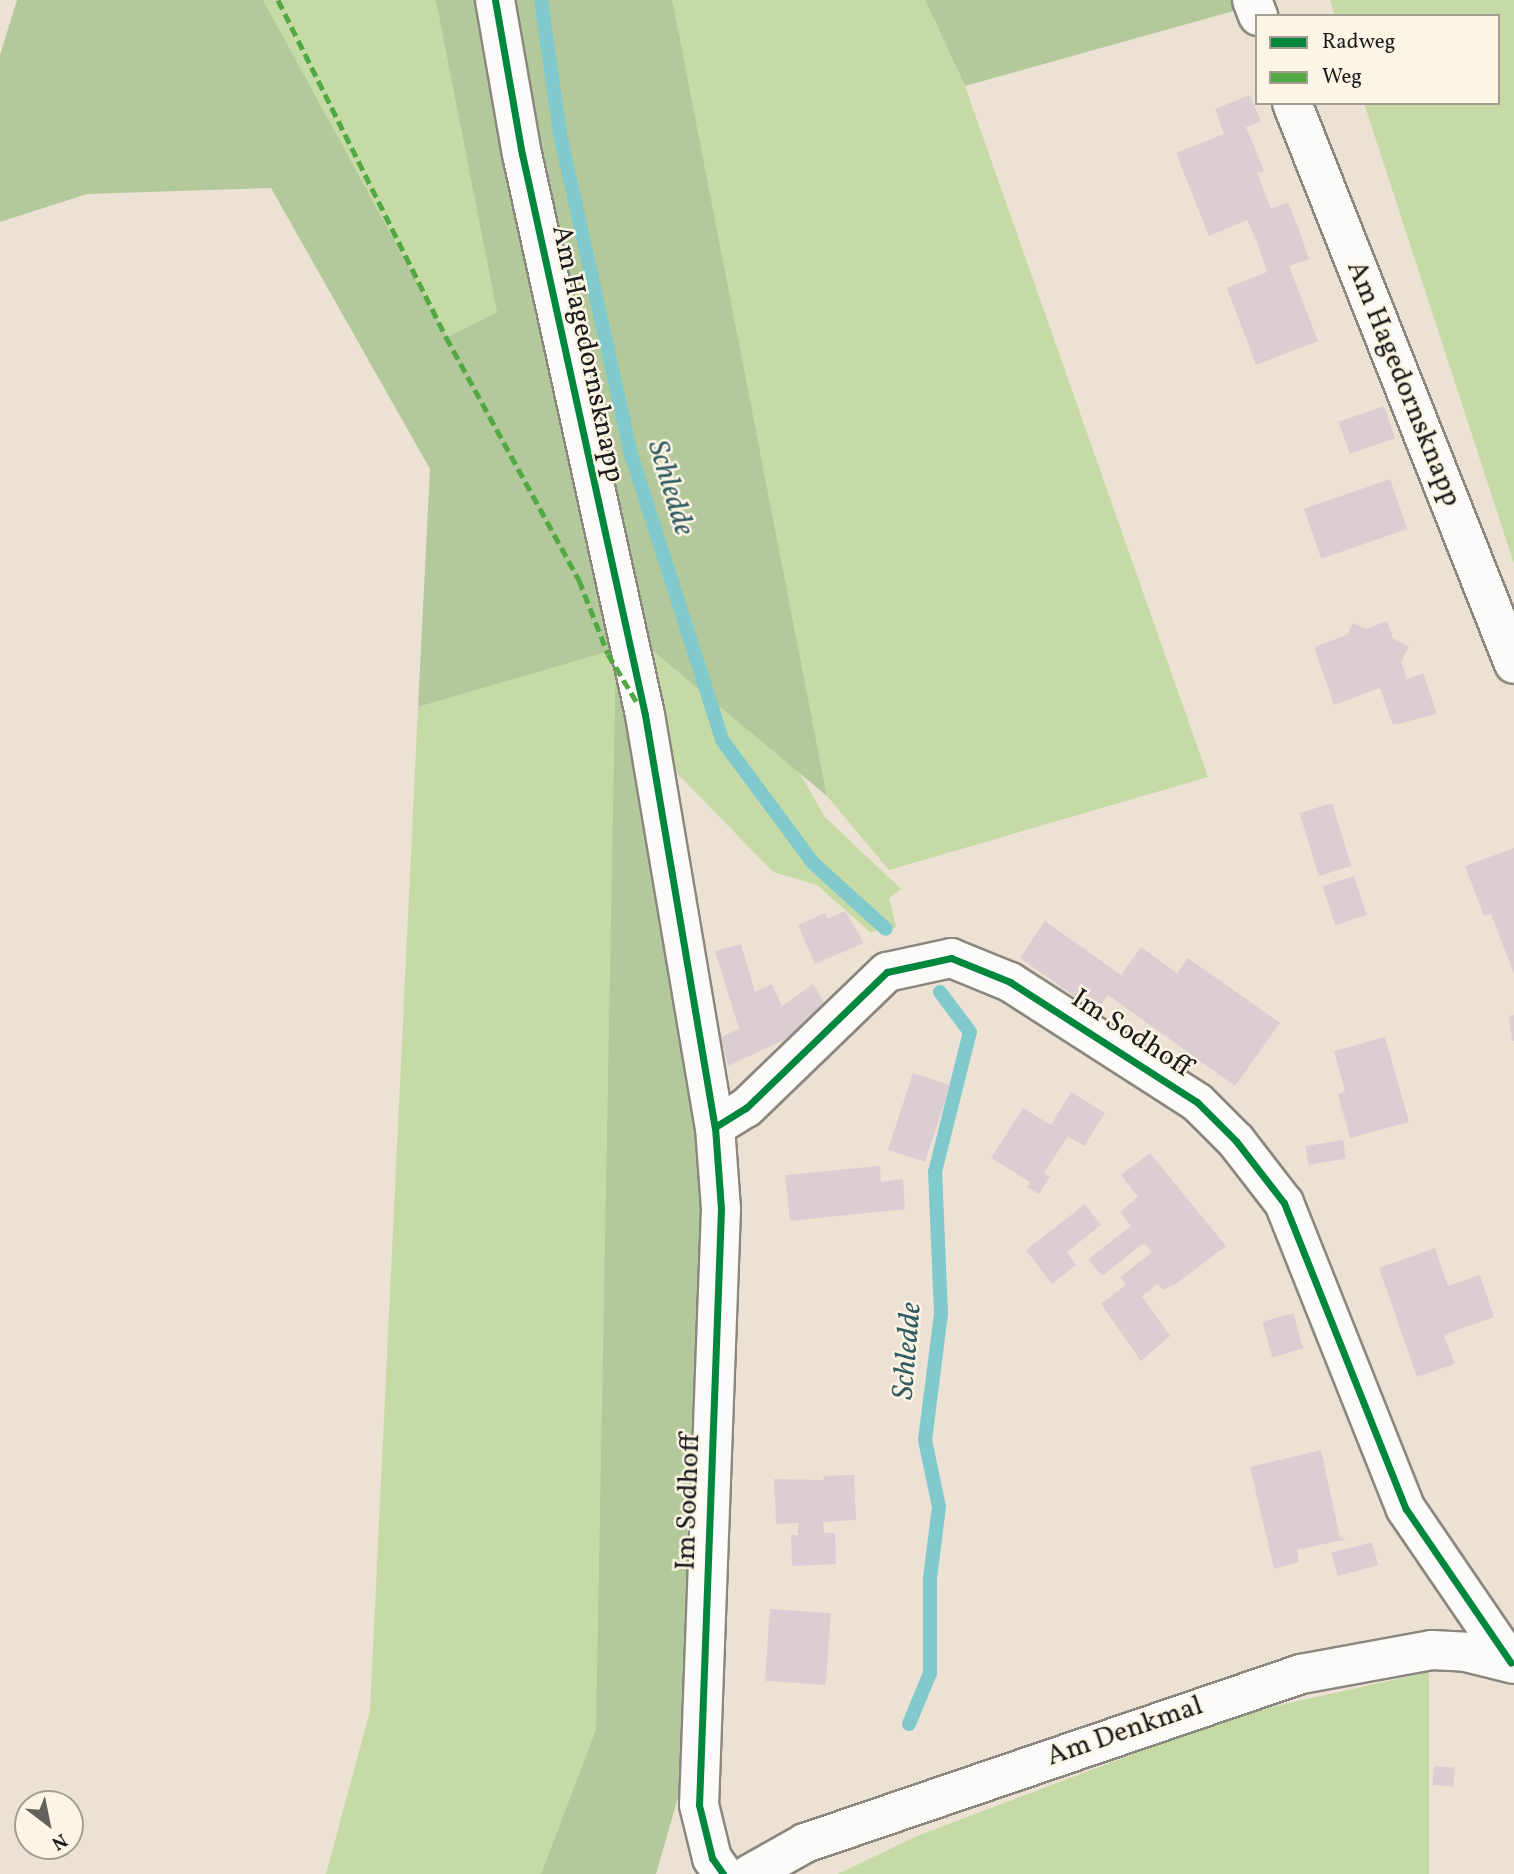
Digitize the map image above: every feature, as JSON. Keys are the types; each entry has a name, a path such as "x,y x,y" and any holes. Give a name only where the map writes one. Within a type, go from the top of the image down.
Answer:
{"street":[{"name":"Am Hagedornsknapp","path":"495,0 522,153 645,716"},
{"name":"Am Hagedornsknapp","path":"1294,105 1514,664"},
{"name":"Im Sodhoff","path":"645,716 715,1127 721,1209 699,1805 712,1858 723,1874"},
{"name":"Im Sodhoff","path":"715,1127 746,1108 887,972 951,958 1010,982 1197,1102 1236,1141 1284,1203 1406,1509 1513,1664"},
{"name":"Am Denkmal","path":"750,1874 805,1843 1301,1674 1432,1650 1466,1652 1513,1664"}],"green space":[{"path":"17,0 263,0 447,337 497,312 436,0 671,0 673,4 827,796 641,641 706,1144 708,1223 679,1794 656,1874 541,1874 596,1729 616,649 418,707 430,469 271,188 87,194 0,222 0,55"},
{"path":"232,0 1032,0 934,20 965,86 1208,777 889,870 827,796 685,68 773,727 825,817 901,889 889,898 896,927 870,932 817,885 773,872 638,733 596,1729 541,1874 326,1874 370,1711 418,707 588,656"},
{"path":"925,0 1273,0 965,86"},
{"path":"1330,0 1514,0 1514,564 1365,105 1500,105 1500,14 1334,14"},
{"path":"1429,1672 1429,1874 838,1874 917,1836 1239,1714"}],"building":[{"path":"1250,95 1261,122 1246,127 1264,171 1257,173 1271,209 1288,202 1299,230 1309,259 1289,266 1318,341 1256,365 1227,288 1267,272 1258,245 1247,220 1209,236 1176,153 1224,134 1215,109"},
{"path":"1384,406 1395,438 1350,454 1339,422"},
{"path":"1390,479 1407,529 1321,559 1304,509"},
{"path":"1387,621 1393,638 1409,647 1401,662 1407,679 1423,673 1437,714 1393,725 1380,688 1334,705 1314,647 1347,635 1353,623 1366,629"},
{"path":"1332,803 1351,866 1319,876 1299,813"},
{"path":"1514,848 1514,974 1491,914 1484,916 1465,866"},
{"path":"1354,876 1367,915 1335,925 1323,886"},
{"path":"845,911 864,943 815,964 798,925 825,913 828,919"},
{"path":"1045,921 1121,975 1141,947 1177,973 1188,958 1280,1023 1235,1086 1108,995 1097,1012 1020,958"},
{"path":"741,944 755,992 772,984 782,1006 813,984 829,1010 795,1035 728,1066 721,1037 739,1029 715,951"},
{"path":"1514,1015 1514,1041 1512,1041 1509,1016"},
{"path":"1385,1037 1409,1122 1350,1138 1338,1094 1345,1091 1334,1051"},
{"path":"913,1073 950,1085 925,1162 888,1150"},
{"path":"1071,1092 1105,1113 1084,1146 1068,1136 1044,1173 1050,1176 1039,1194 1027,1187 1030,1182 991,1158 1023,1108 1051,1125"},
{"path":"1343,1140 1346,1159 1308,1165 1305,1146"},
{"path":"1150,1153 1226,1246 1176,1284 1163,1290 1158,1284 1142,1296 1170,1336 1141,1361 1101,1304 1126,1285 1120,1277 1152,1252 1145,1244 1140,1246 1102,1276 1088,1259 1131,1226 1120,1212 1138,1197 1121,1175"},
{"path":"880,1166 881,1182 903,1179 905,1209 790,1221 785,1175"},
{"path":"1085,1204 1101,1225 1067,1252 1076,1265 1052,1284 1026,1250"},
{"path":"1435,1248 1448,1286 1480,1275 1494,1317 1444,1335 1455,1364 1417,1377 1379,1268"},
{"path":"1293,1313 1303,1349 1272,1357 1262,1322"},
{"path":"1321,1450 1340,1538 1347,1539 1297,1550 1299,1562 1274,1569 1250,1467"},
{"path":"854,1475 856,1520 823,1522 824,1533 835,1533 836,1564 792,1566 791,1535 798,1535 798,1523 776,1524 774,1479 824,1480 823,1476"},
{"path":"1372,1542 1378,1565 1338,1576 1331,1553"},
{"path":"770,1609 831,1613 826,1685 765,1681"},
{"path":"1434,1766 1455,1768 1453,1787 1432,1785"}],"waterway":[{"name":"Schledde","path":"541,0 560,134 631,454 722,740 813,863 886,929"},
{"name":"Schledde","path":"909,1724 930,1673 930,1578 939,1507 925,1440 941,1313 935,1172 970,1032 940,992"}],"marked path":[{"path":"278,0 446,337 579,580 608,654 636,701"}],"cycle path":[{"path":"495,0 522,154 645,715 715,1127 721,1209 699,1805 712,1858 723,1874"},
{"path":"715,1127 746,1108 887,972 951,958 1010,982 1197,1102 1236,1141 1284,1203 1406,1509 1511,1663"}]}
